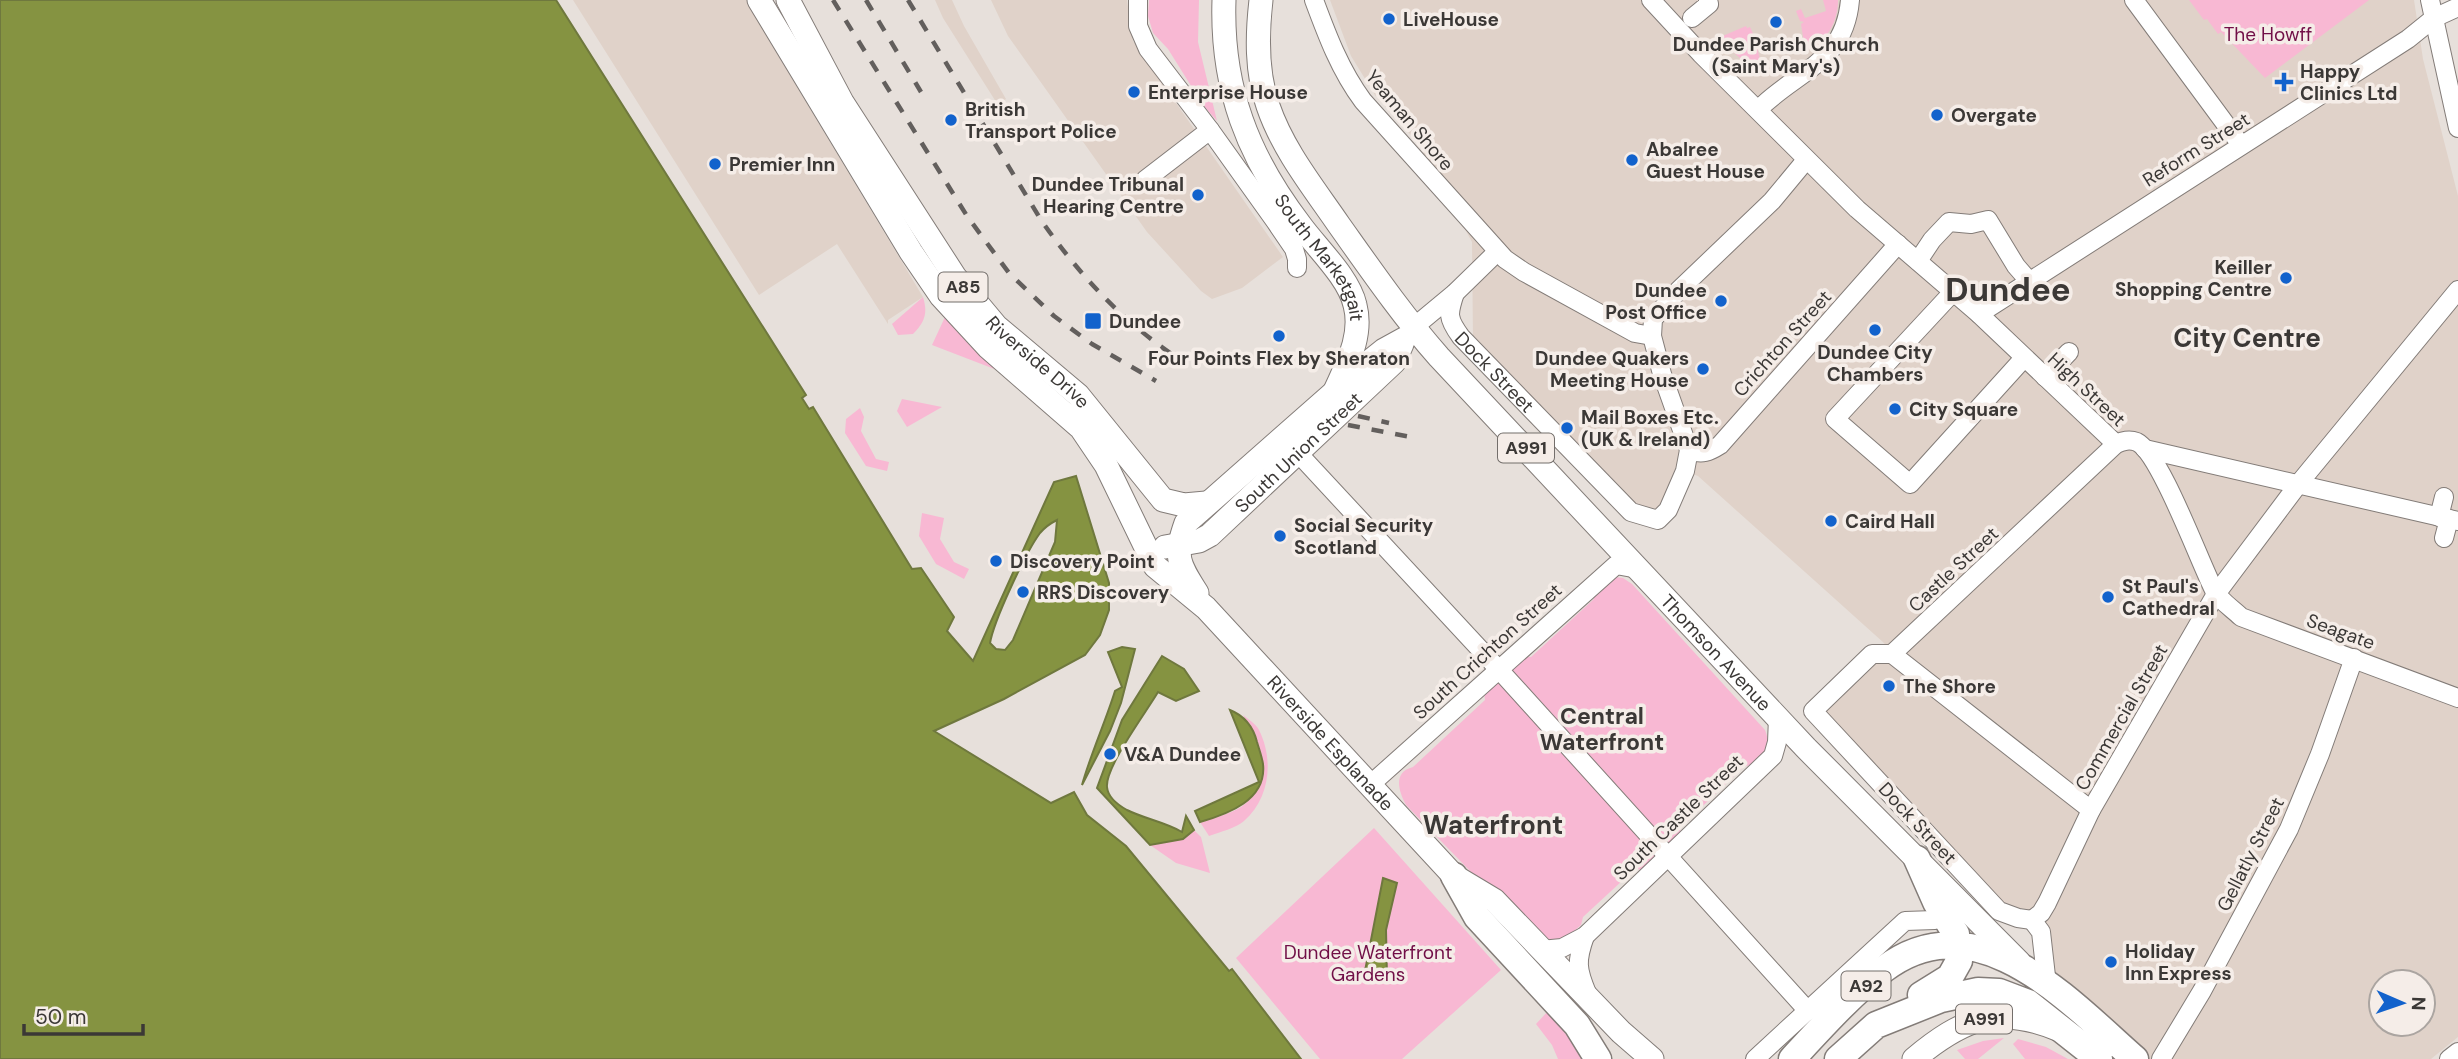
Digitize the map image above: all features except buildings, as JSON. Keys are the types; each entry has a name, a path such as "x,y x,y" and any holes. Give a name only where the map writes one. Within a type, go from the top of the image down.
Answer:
{"highway":[{"path":"1917,859 1942,912 1956,934 1958,946"},
{"path":"1454,876 1477,917 1577,1025 1598,1059"},
{"name":"A92","path":"1838,1059 1876,1026 1950,977 1959,961 1958,946"},
{"name":"A92","path":"1792,1059 1883,970 1921,950 1958,946 1983,950 2006,958 2037,977 2136,1059"},
{"name":"A92","path":"1876,1026 1959,994 1999,992 2028,1003 2043,1013 2099,1059"}],"main road":[{"name":"Riverside Drive","path":"760,0 911,252 941,296 988,347 1081,428 1106,465 1138,533"},
{"name":"Riverside Drive","path":"789,0 842,102 955,277 996,326 1078,395 1163,500 1184,505 1206,503"},
{"path":"1217,0 1223,35"},
{"path":"1223,35 1224,0"},
{"path":"1223,35 1234,16 1239,0"},
{"name":"South Marketgait","path":"1261,0 1259,63 1268,106 1291,154 1388,295 1409,333"},
{"name":"South Marketgait","path":"1223,35 1228,76 1237,113 1250,144 1295,218 1349,289 1355,306 1356,342 1335,391"},
{"name":"South Union Street","path":"1178,546 1186,523 1206,503 1335,391 1409,333"},
{"name":"South Union Street","path":"1178,546 1210,535 1394,362 1409,333"},
{"name":"Thomson Avenue","path":"1409,333 1778,718 2037,977"},
{"path":"1138,533 1152,544 1178,546 1181,567 1206,608"},
{"name":"Riverside Esplanade","path":"1138,533 1155,565 1206,608 1454,876 1494,900 1621,1032 1643,1059"},
{"name":"A991","path":"1914,1059 1941,1037 1977,1020 1996,1017 2021,1018 2063,1032"},
{"name":"Riverside Esplanade","path":"1621,1032 1652,1059"}],"street":[{"path":"1138,0 1138,26 1148,49 1210,130 1293,250 1297,268"},
{"name":"Yeaman Shore","path":"1314,0 1333,49 1357,92 1497,252 1524,272 1635,333 1652,335"},
{"name":"High Street","path":"1651,0 1701,54 1857,209 1979,313 2116,444 2126,440 2137,442 2145,449 2449,519"},
{"path":"1763,105 1825,57 1841,39 1849,18 1850,0"},
{"path":"2134,0 2241,145"},
{"path":"1692,18 1712,1"},
{"name":"Reform Street","path":"1979,313 2408,39 2432,9 2458,7"},
{"path":"2432,9 2458,128"},
{"path":"1144,180 1210,130"},
{"path":"1689,450 1662,374 1652,335 1651,327 1656,313 1772,201 1806,160"},
{"path":"1918,261 1932,240 1952,219 1971,224 1987,216 2016,266 2029,281"},
{"name":"Crichton Street","path":"1689,450 1698,454 1709,452 1720,445 1898,244"},
{"path":"1409,333 1497,252"},
{"name":"Commercial Street","path":"2032,920 2047,903 2091,810 2216,594 2297,485 2458,290"},
{"path":"1954,292 1835,419 1910,484 2024,358"},
{"name":"Dock Street","path":"1455,293 1450,309 1450,322 1461,337 1631,512 1658,520 1668,510 1685,471 1689,450"},
{"path":"2045,377 2069,352"},
{"name":"Castle Street","path":"1892,654 2116,444"},
{"path":"2145,449 2163,477 2216,594"},
{"path":"1297,452 1808,1011"},
{"path":"2444,497 2449,519 2444,538"},
{"name":"South Crichton Street","path":"1371,785 1616,565 1638,569"},
{"name":"Seagate","path":"2216,594 2241,617 2458,698"},
{"name":"Dock Street","path":"1892,654 1872,654 1813,711 2000,911 2032,920"},
{"path":"1892,654 2091,810"},
{"name":"Gellatly Street","path":"2161,1059 2203,991 2289,829 2354,658"},
{"name":"South Castle Street","path":"1541,950 1562,948 1585,936 1773,756 1777,742 1778,718"},
{"path":"1755,1059 1905,921 1935,920 1942,912"},
{"path":"2032,920 2041,932 2037,977"},
{"path":"1585,936 1577,957 1579,974 1591,1000"},
{"path":"2449,1059 2458,1052"}],"shaded area":[{"path":"0,0 556,0 806,395 802,398 809,409 813,407 912,569 921,568 954,617 947,631 973,661 1054,482 1076,476 1109,583 1109,610 1100,635 1085,655 1004,699 934,731 1051,803 1074,792 1087,815 1126,846 1229,971 1232,969 1301,1059 0,1059","holes":["1057,520 1055,542 1013,640 1005,650 996,649 990,643 1011,586 1040,533"]},
{"path":"573,0 748,0 755,17 923,297 888,320 888,324 837,244 759,295"},
{"path":"935,0 952,0 1006,99 998,105 943,18"},
{"path":"991,0 1127,0 1133,41 1283,257 1242,288 1212,299 1201,291 1147,232 1008,36"},
{"path":"1330,0 2414,0 2423,59 2458,196 2458,1037 2431,1059 2147,1059 2047,985 2041,932 2018,918 1813,711 1872,654 1891,654 1884,643 1698,476 1685,471 1658,520 1645,516 1473,341 1472,242 1418,143 1375,95 1351,56"},
{"path":"1122,647 1135,649 1121,703 1082,785 1115,691 1122,687 1108,652"},
{"path":"1162,656 1184,669 1199,691 1176,701 1158,692 1119,753 1107,787 1111,798 1127,810 1182,832 1186,816 1194,830 1183,839 1150,845 1097,788 1122,720"},
{"path":"1230,710 1248,722 1253,731 1263,761 1263,776 1259,787 1244,804 1200,822 1195,811 1259,782"},
{"path":"1383,878 1397,883 1386,930 1387,978 1364,976"}],"green space":[{"path":"1149,0 1199,0 1198,42 1217,121 1203,105 1168,49 1153,33 1148,16"},
{"path":"1823,0 1838,0 1836,16 1825,37 1805,49 1801,24 1804,22 1800,21 1796,11 1801,9 1805,18 1826,11"},
{"name":"The Howff","path":"2189,0 2369,0 2265,78 2221,32 2218,34 2207,19 2204,20"},
{"path":"1746,26 1750,27 1755,38 1752,40 1755,41 1761,62 1742,60 1718,38"},
{"path":"923,297 925,313 920,325 913,334 898,335 892,324"},
{"path":"945,317 997,370 932,345"},
{"path":"902,399 942,407 907,427 897,411"},
{"path":"860,408 864,417 861,431 876,459 889,462 887,471 866,466 845,433 846,419"},
{"path":"922,513 944,518 940,539 954,562 969,569 964,579 936,564 919,536"},
{"path":"1615,577 1623,578 1632,584 1765,730 1767,749 1756,762 1743,767 1680,828 1681,835 1643,871 1636,868 1583,917 1581,925 1563,941 1538,941 1406,805 1399,788 1400,777 1485,700 1484,692 1524,656 1531,657 1594,599 1592,592"},
{"path":"1243,715 1258,728 1264,742 1268,766 1264,790 1253,812 1244,821 1209,836 1200,822 1241,807 1252,797 1262,775 1260,751"},
{"name":"Dundee Waterfront Gardens","path":"1374,828 1501,970 1402,1059 1320,1059 1236,958"},
{"path":"1194,830 1201,837 1210,873 1176,863 1150,845 1183,839"},
{"path":"1548,1011 1584,1059 1558,1059 1552,1045 1536,1024"},
{"path":"2004,1038 1978,1059 1965,1059 1957,1050 1983,1041"},
{"path":"2018,1039 2046,1047 2068,1059 2025,1059 2013,1044"}],"railway":[{"path":"833,0 967,216 1009,273 1054,316 1092,344 1156,381"},
{"path":"866,0 921,92"},
{"path":"908,0 1055,240 1117,310 1173,355"},
{"path":"1358,416 1389,423"},
{"path":"1348,425 1411,437"}],"place":[{"name":"LiveHouse","path":"1389,19"},
{"name":"Dundee Parish Church (Saint Mary's)","path":"1776,22"},
{"name":"Happy Clinics Ltd","path":"2284,82"},
{"name":"Enterprise House","path":"1134,92"},
{"name":"Overgate","path":"1937,115"},
{"name":"British Transport Police","path":"951,120"},
{"name":"Abalree Guest House","path":"1632,160"},
{"name":"Premier Inn","path":"715,164"},
{"name":"Dundee Tribunal Hearing Centre","path":"1198,195"},
{"name":"Keiller Shopping Centre","path":"2286,278"},
{"name":"Dundee Post Office","path":"1721,301"},
{"name":"Dundee","path":"1093,321"},
{"name":"Dundee City Chambers","path":"1875,330"},
{"name":"Four Points Flex by Sheraton","path":"1279,336"},
{"name":"Dundee Quakers Meeting House","path":"1703,369"},
{"name":"City Square","path":"1895,409"},
{"name":"Mail Boxes Etc. (UK & Ireland)","path":"1567,428"},
{"name":"Caird Hall","path":"1831,521"},
{"name":"Social Security Scotland","path":"1280,536"},
{"name":"Discovery Point","path":"996,561"},
{"name":"RRS Discovery","path":"1023,592"},
{"name":"St Paul's Cathedral","path":"2108,597"},
{"name":"The Shore","path":"1889,686"},
{"name":"V&A Dundee","path":"1110,754"},
{"name":"Holiday Inn Express","path":"2111,962"}],"district":[{"name":"Dundee","path":"2008,289"},
{"name":"City Centre","path":"2247,338"},
{"name":"Central Waterfront","path":"1602,729"},
{"name":"Waterfront","path":"1493,825"}]}
